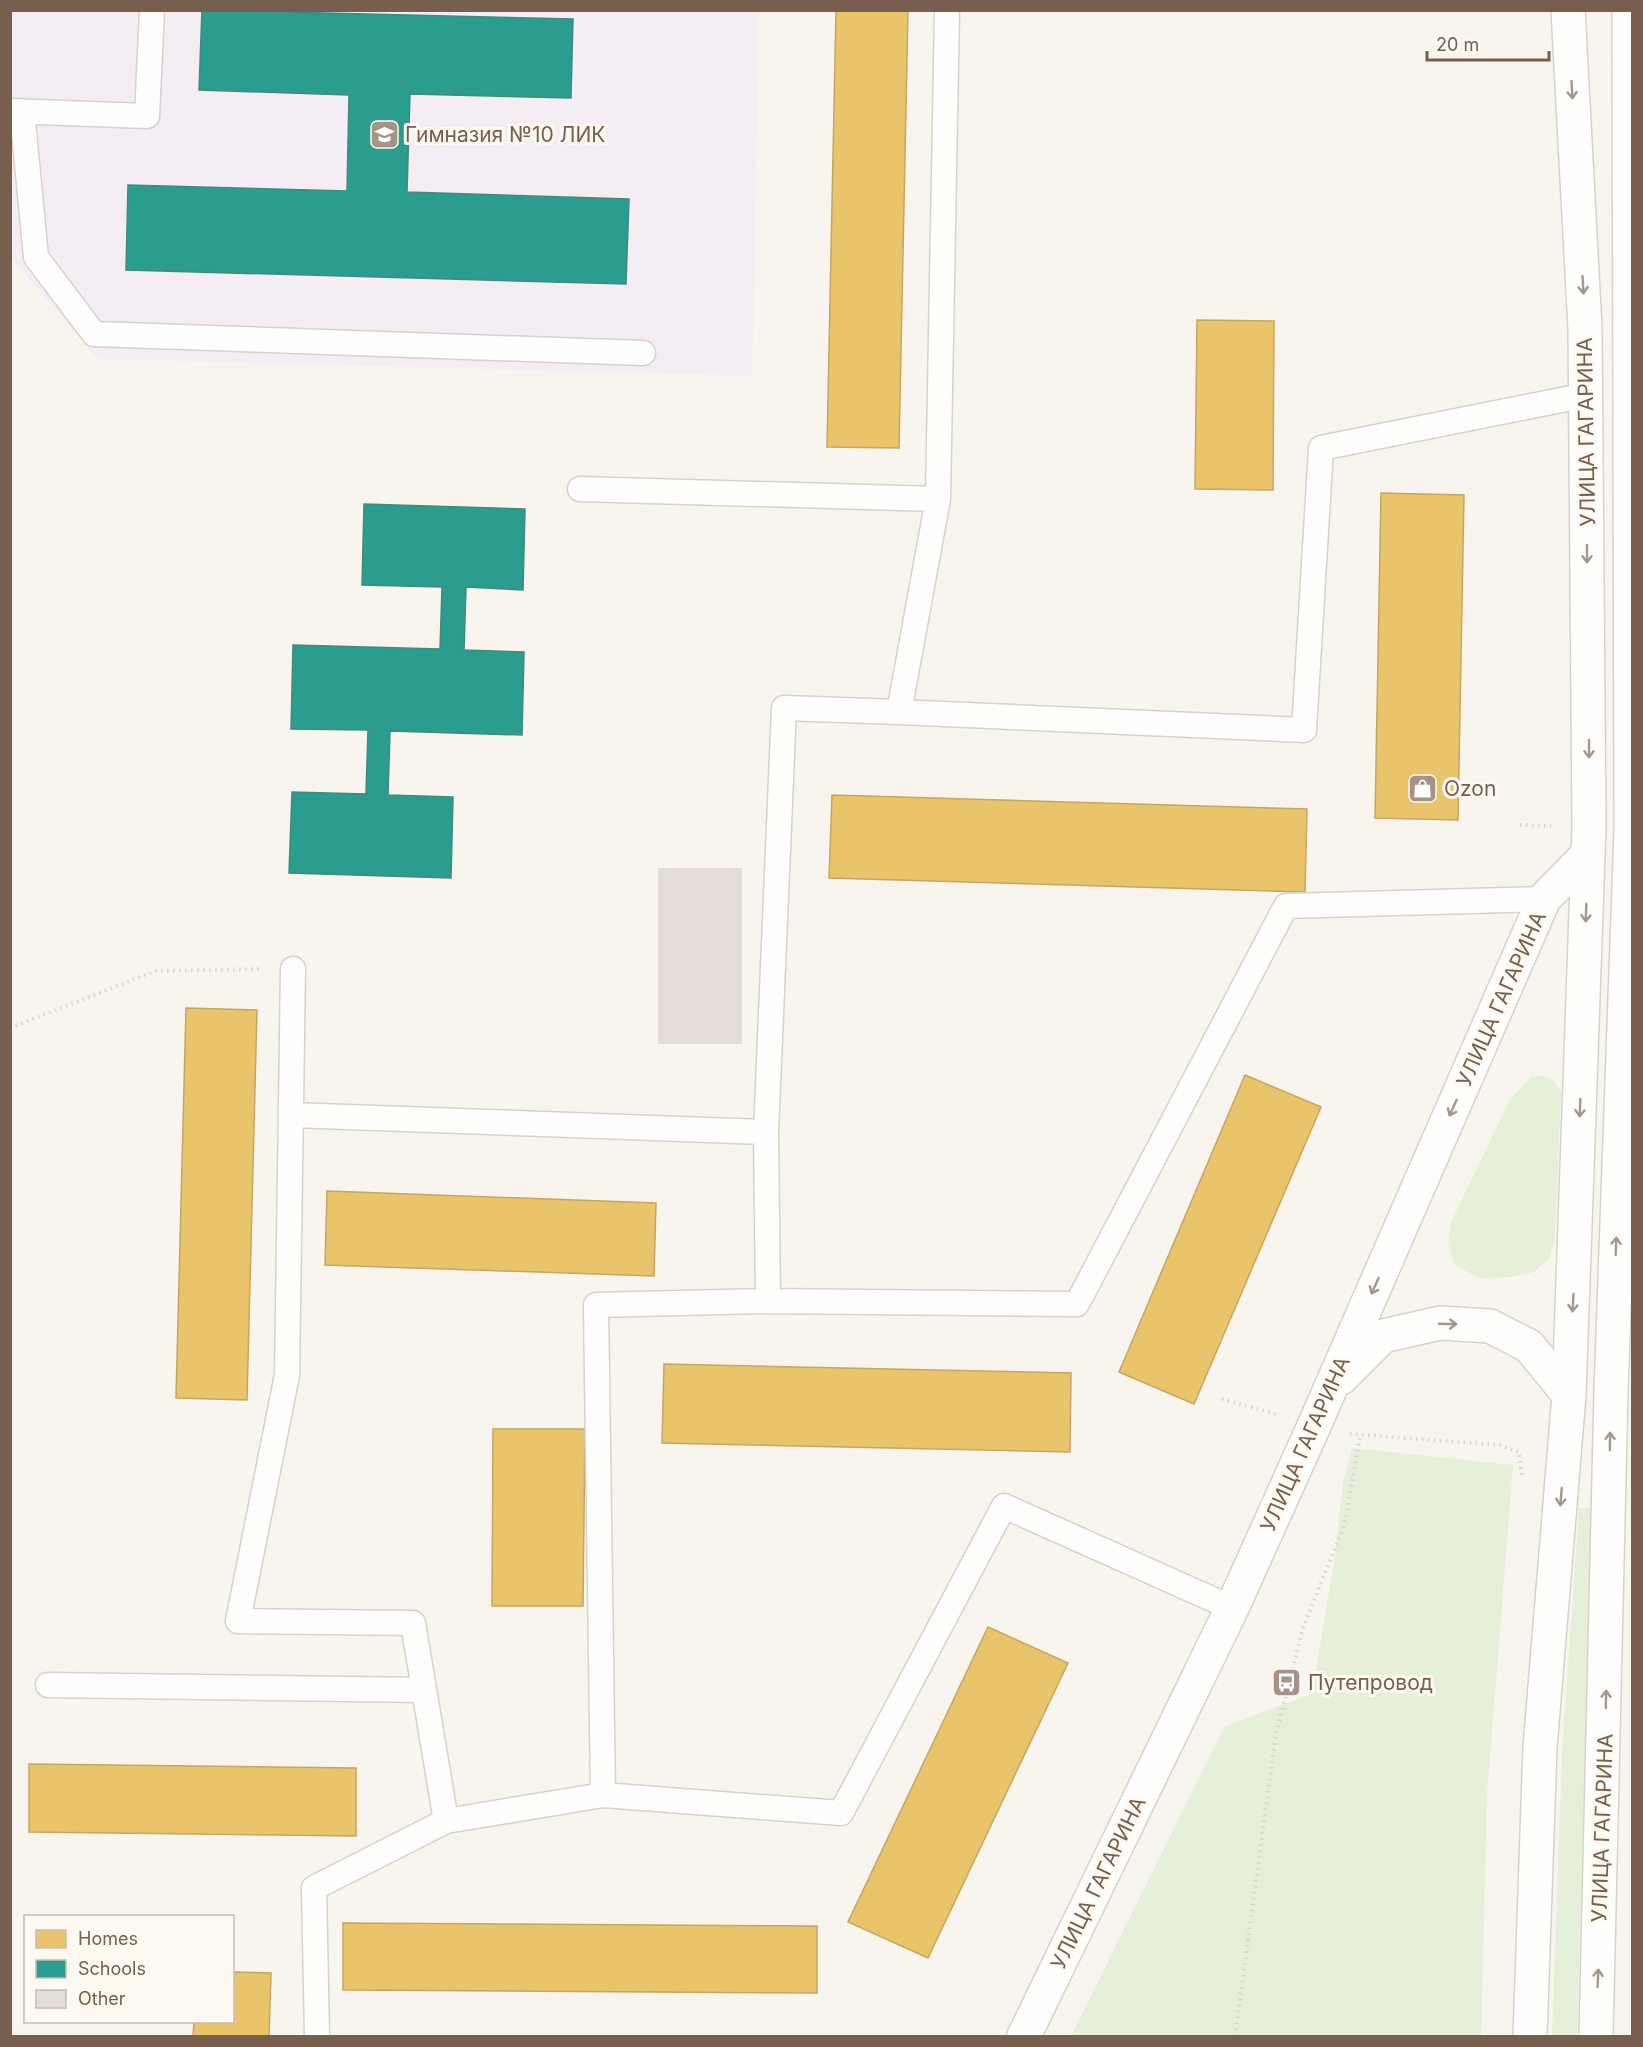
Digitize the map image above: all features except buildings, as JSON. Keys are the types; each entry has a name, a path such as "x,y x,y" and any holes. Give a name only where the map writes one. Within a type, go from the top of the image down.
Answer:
{"main road":[{"name":"УЛИЦА ГАГАРИНА","path":"1530,2037 1540,1747 1569,1395 1578,1188 1587,855 1585,328 1568,10"},
{"name":"УЛИЦА ГАГАРИНА","path":"1596,2037 1611,1391 1630,903 1632,684 1630,12"},
{"name":"УЛИЦА ГАГАРИНА","path":"1024,2037 1232,1608 1544,899 1587,855"},
{"path":"1329,1390 1383,1336 1440,1323 1490,1326 1529,1346 1569,1395"},
{"path":"1611,1391 1632,1333"}],"lane":[{"path":"152,10 147,116 16,111 36,257 94,334 643,353"},
{"path":"899,712 938,499 947,10"},
{"path":"768,1301 766,1132 784,708 1304,730 1321,448 1586,395"},
{"path":"580,489 938,499"},
{"path":"603,1795 596,1305 768,1301 1077,1304 1286,906 1544,899"},
{"path":"293,969 287,1375 237,1621 413,1623 446,1821"},
{"path":"291,1115 766,1132"},
{"path":"317,2037 315,1888 446,1821 603,1795 841,1813 1004,1506 1232,1608"},
{"path":"48,1685 424,1690"}],"path":[{"path":"10,1028 155,971 293,969"},
{"path":"1235,2037 1276,1734 1303,1628 1345,1523 1360,1437 1500,1445 1519,1452 1522,1485"}],"shaded area":[{"name":"Гимназия №10 ЛИК","path":"10,11 759,11 752,376 98,359 11,258"}],"green space":[{"path":"1542,1075 1554,1081 1561,1092 1555,1238 1549,1259 1534,1272 1511,1277 1479,1278 1454,1264 1448,1243 1452,1220 1510,1100 1531,1077"},
{"path":"1352,1448 1513,1465 1487,1794 1481,2036 1071,2036 1225,1726 1312,1694 1334,1562 1343,1483"},
{"path":"1579,1508 1592,1508 1577,2036 1552,2036 1562,1752"}],"place":[{"name":"Гимназия №10 ЛИК","path":"384,134"},
{"name":"Ozon","path":"1423,788"},
{"name":"Путепровод","path":"1287,1682"}]}
